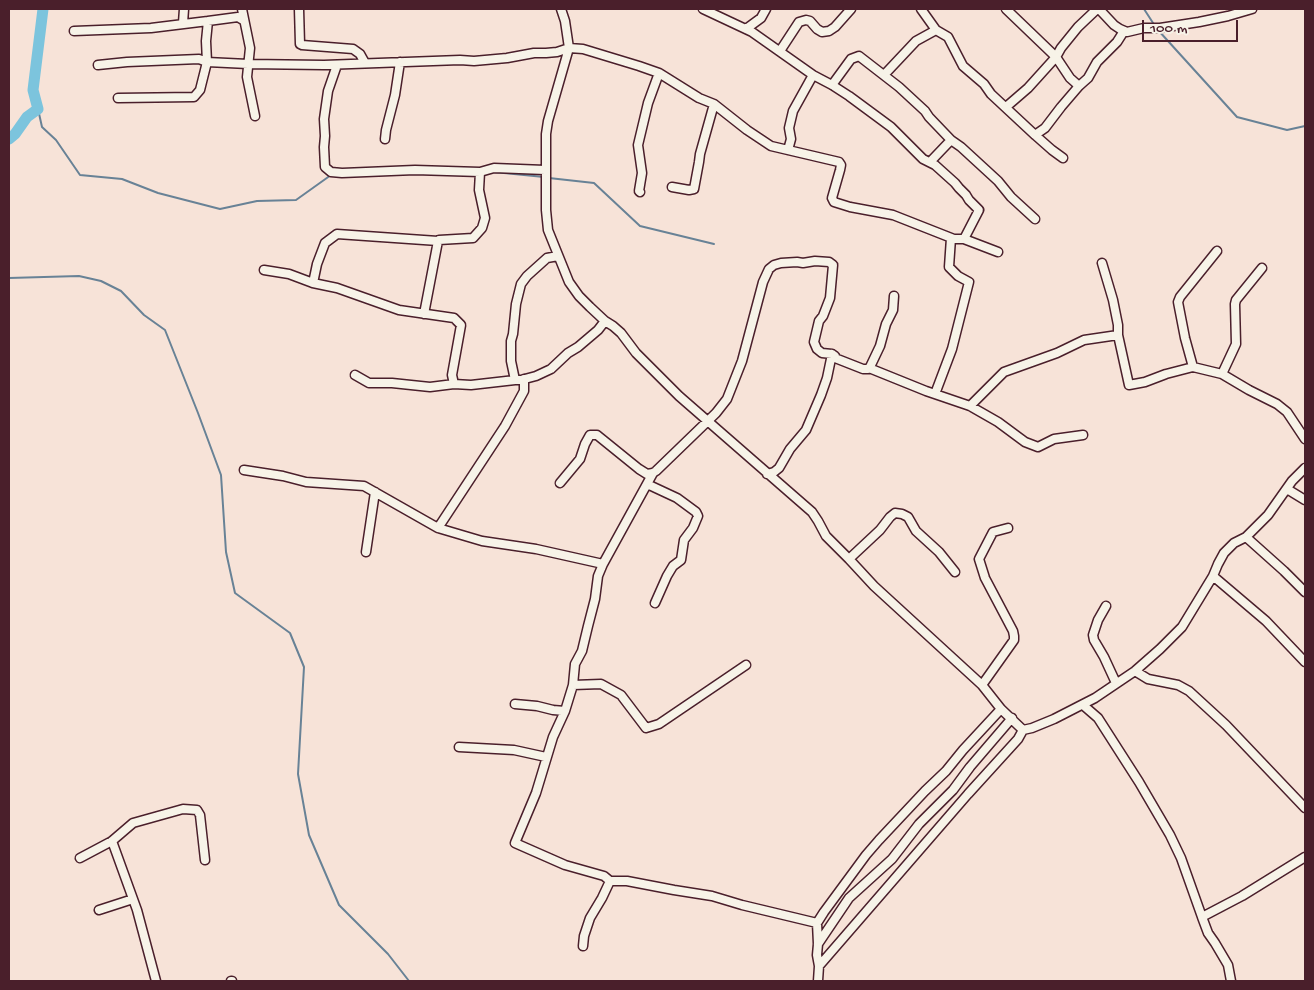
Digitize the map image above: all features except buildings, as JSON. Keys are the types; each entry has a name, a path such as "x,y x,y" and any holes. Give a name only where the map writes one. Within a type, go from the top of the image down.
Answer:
{"street":[{"path":"183,24 184,9"},
{"path":"242,9 250,48 247,77 255,116"},
{"path":"299,9 302,45 353,49 360,54 365,63"},
{"path":"561,9 569,48 548,121 545,142 547,161 545,170 546,210 548,230 569,282 579,296 605,322 621,334 636,353 678,396 767,474 800,500 812,512 826,536 874,586 899,611 982,685 1001,709 1023,730"},
{"path":"703,9 752,32 813,75 832,85 870,111 891,127 923,159 935,165 955,182 979,210 964,239"},
{"path":"746,29 761,18 766,9"},
{"path":"780,51 798,22 810,21 822,32 829,31 851,9"},
{"path":"921,9 936,30 948,37 963,66 984,84 991,94 1035,135 1063,158"},
{"path":"1006,9 1056,57 1070,78 1079,86"},
{"path":"1006,107 1028,88 1056,57 1078,27 1098,9 1114,25 1124,31 1199,22 1252,9"},
{"path":"74,31 151,28 238,17 243,20"},
{"path":"118,98 194,97 200,90 207,62 206,41 208,21"},
{"path":"884,75 916,40 936,30"},
{"path":"1035,135 1045,128 1079,86 1088,78 1097,62 1117,42 1124,31"},
{"path":"98,65 200,59 207,62 248,64 337,65 474,61 557,52 569,48 583,49 660,73 699,98 714,104 771,146 841,163 832,196 834,202 893,215 951,238 964,239 998,252"},
{"path":"832,85 851,59 859,56 925,110 928,117 951,140 998,181 1011,197 1035,219"},
{"path":"385,139 400,62"},
{"path":"337,65 328,91 324,119 326,167 331,172 415,170 480,172 494,168 545,170"},
{"path":"640,192 642,174 638,145 648,103 660,73"},
{"path":"788,150 791,139 789,128 793,111 813,75"},
{"path":"672,187 694,189 700,154 714,104"},
{"path":"930,162 951,140"},
{"path":"313,283 317,264 325,243 338,234 438,241 473,238 482,228 485,218 479,190 480,172"},
{"path":"935,394 952,349 969,282 949,268 951,238"},
{"path":"424,314 438,241"},
{"path":"1193,367 1178,302 1217,250"},
{"path":"515,380 512,366 511,341 521,284 547,258 558,256"},
{"path":"817,923 712,896 627,881 610,881 604,876 566,864 515,843 536,792 546,757 573,686 575,664 582,651 595,599 598,576 603,564 653,473 722,406 742,362 765,276 771,267 780,263 815,261 829,262 833,265 830,298 826,303 823,316 819,322 814,342 817,349 822,353 832,354 835,358 863,369 869,368 970,406 998,422 1025,442 1038,446 1054,439 1083,435"},
{"path":"1102,263 1113,300 1118,335 1129,385 1193,367 1222,374 1287,412 1305,439"},
{"path":"1222,374 1236,344 1236,300 1262,268"},
{"path":"264,270 289,274 313,283 337,288 399,310 454,318 460,325 452,375 454,384"},
{"path":"869,368 872,366 886,324 892,313 894,296"},
{"path":"355,375 369,383 392,383 430,387 524,379 551,369 605,322"},
{"path":"970,406 1004,372 1057,353 1084,340 1118,335"},
{"path":"767,474 779,468 790,449 806,430 827,378 832,354"},
{"path":"438,528 505,426 524,391 524,379"},
{"path":"560,483 580,458 590,434 597,435 647,474 653,473"},
{"path":"820,966 968,794 1018,739 1023,730 1054,719 1107,691 1135,671 1182,627 1213,576 1224,553 1234,543 1246,536 1268,514 1305,468"},
{"path":"244,470 283,476 306,482 364,486 438,528 482,541 536,549 603,564"},
{"path":"647,484 677,498 696,512 698,516 693,528 684,540 681,560 673,566 655,603"},
{"path":"1287,488 1305,500"},
{"path":"366,552 375,492"},
{"path":"849,559 895,513 908,517 916,531 939,552 955,572"},
{"path":"982,685 1014,640 1012,631 985,578 979,559 994,532 1008,528"},
{"path":"1246,536 1305,592"},
{"path":"1213,576 1266,622 1305,662"},
{"path":"1106,606 1098,620 1093,635 1116,683"},
{"path":"573,686 601,684 621,695 646,728 659,724 746,665"},
{"path":"1135,671 1148,679 1178,685 1189,691 1226,725 1305,808"},
{"path":"515,704 565,711"},
{"path":"1083,705 1098,718 1170,835 1181,858 1208,933 1228,965 1231,981"},
{"path":"818,981 820,966 817,954 817,923 840,889 879,840 946,771 1001,709"},
{"path":"818,944 849,898 892,859 919,824 953,790 1012,718"},
{"path":"459,746 514,750 546,757"},
{"path":"80,858 112,841 133,823 183,809 197,810 200,815 204,860"},
{"path":"112,841 133,899 156,981"},
{"path":"1202,917 1242,896 1305,856"},
{"path":"583,946 590,918 610,881"},
{"path":"99,910 133,899"}],"waterway":[{"path":"9,139 27,117 38,109 33,90 43,9"},
{"path":"1144,9 1155,26"},
{"path":"1158,30 1237,117 1287,130 1305,126"},
{"path":"38,109 42,127 56,140 80,175 122,179 158,193 220,209 257,201 296,200 331,175"},
{"path":"494,172 544,177"},
{"path":"549,178 594,183 640,226 714,244"},
{"path":"9,278 79,276 101,281 121,291 144,315 165,330 221,475 226,552 235,593 290,633 304,667 298,774 309,835 339,905 388,954 409,981"}]}
